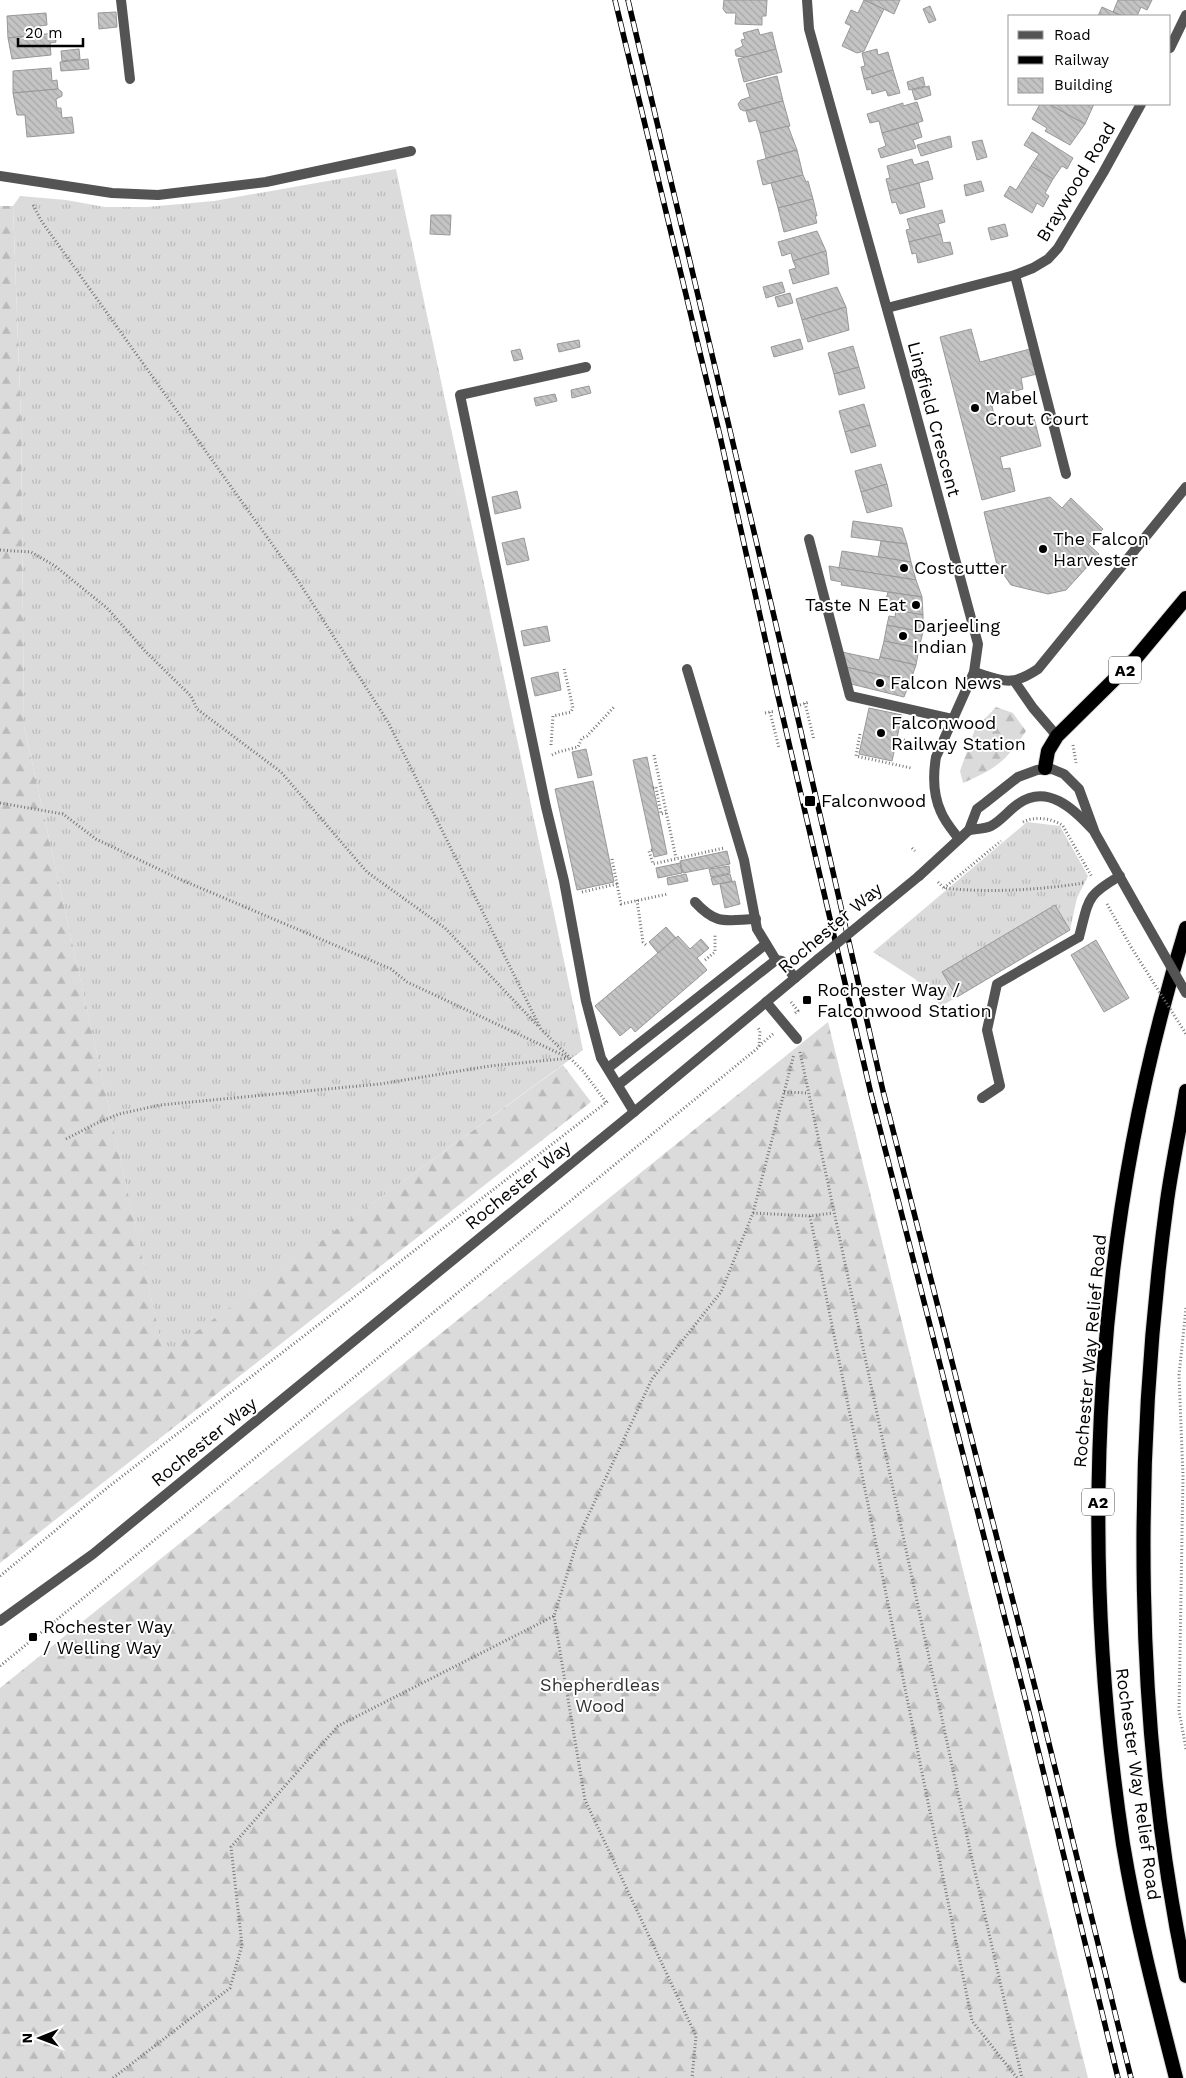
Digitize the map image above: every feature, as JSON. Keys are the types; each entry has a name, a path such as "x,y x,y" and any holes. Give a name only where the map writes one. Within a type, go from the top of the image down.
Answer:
{"highway":[{"name":"A2","path":"1057,736 1136,658 1186,598"},
{"path":"1045,768 1048,752 1057,736"},
{"name":"Rochester Way Relief Road","path":"1176,2078 1141,1942 1124,1845 1111,1750 1103,1667 1099,1585 1098,1480 1103,1376 1110,1302 1130,1162 1163,1009 1186,928"},
{"name":"Rochester Way Relief Road","path":"1186,1091 1167,1199 1154,1309 1148,1393 1143,1524 1147,1682 1158,1798 1179,1943 1186,1976"}],"street":[{"path":"121,0 130,79"},
{"name":"Lingfield Crescent","path":"807,0 809,29 978,644 974,672 936,757 933,778 941,812 959,839"},
{"path":"1171,46 1186,15"},
{"name":"Braywood Road","path":"887,308 1015,275 1048,259 1058,248 1093,190 1140,105"},
{"path":"0,176 94,191 158,195 266,182 412,151"},
{"path":"1015,275 1066,474"},
{"path":"586,367 460,394 566,895 586,1001 601,1058 634,1112"},
{"path":"974,672 1001,680 1016,682 1038,669 1186,487"},
{"path":"809,539 850,696 952,720"},
{"path":"687,669 742,851 757,928 776,960 782,961 795,978"},
{"path":"1016,682 1033,708 1057,736"},
{"path":"1045,768 1059,770 1079,789 1095,833 1186,993"},
{"name":"Rochester Way","path":"0,1621 93,1554 634,1112 919,876 968,830 977,809 985,802 1018,777 1045,768"},
{"path":"968,830 990,827 1018,804 1038,796 1054,798 1067,805 1095,833"},
{"path":"982,1098 1000,1086 987,1030 996,984 1079,937 1089,900 1096,885 1120,876"},
{"path":"695,902 706,914 720,921 756,919"},
{"path":"608,1068 766,944"},
{"path":"619,1088 776,960"},
{"path":"766,1002 797,1039"}],"path":[{"path":"33,205 42,222 297,579 388,722 542,1029"},
{"path":"0,550 31,552 55,566 107,608 145,651 191,696 197,709 281,772 367,872 445,928 584,1071 606,1102"},
{"path":"564,668 573,708 571,712 553,716 549,757 558,752 578,747 582,738 587,736 615,706"},
{"path":"800,704 807,703 814,740"},
{"path":"765,714 775,711"},
{"path":"770,712 779,748"},
{"path":"860,734 856,756 911,768"},
{"path":"898,738 918,744"},
{"path":"654,755 676,858"},
{"path":"653,788 656,787 662,814 666,813"},
{"path":"0,803 64,814 96,839 177,878 391,969 407,982 570,1058"},
{"path":"1018,826 1025,821 1035,818 1058,822 1063,826 1131,947 1186,1034"},
{"path":"944,888 1005,838"},
{"path":"652,850 650,851 653,864 728,847"},
{"path":"612,859 621,904 668,894"},
{"path":"938,882 944,888 972,891 1096,885"},
{"path":"566,895 617,884"},
{"path":"637,900 644,942 647,946"},
{"path":"0,1666 759,1047 760,1031"},
{"path":"692,2078 696,2036 585,1800 554,1616 580,1532 652,1379 721,1292 753,1213 797,1039"},
{"path":"797,1039 970,1850 1022,2078"},
{"path":"66,1140 95,1124 119,1114 160,1105 380,1084 490,1066 570,1058"},
{"name":"Rochester Way","path":"0,1576 107,1488 606,1102 619,1088"},
{"path":"784,1092 808,1093"},
{"path":"753,1213 810,1216 833,1213"},
{"path":"810,1216 972,2021 1017,2078"},
{"path":"1186,1308 1179,1375 1183,1476 1179,1711 1186,1749"},
{"path":"113,2078 230,1988 242,1945 231,1847 338,1726 554,1616"}],"green space":[{"path":"396,169 583,1050 164,1356 24,726 21,421 13,206 20,196 66,200 105,207 147,207 214,201"},
{"path":"0,206 13,206 21,421 24,726 164,1355 563,1065 591,1102 0,1563"},
{"path":"996,707 1013,713 1026,731 1012,750 999,763 963,783 960,771 975,729"},
{"path":"1027,822 1060,826 1088,876 1077,898 1070,930 1055,905 943,972 957,997 941,1006 915,979 873,952"},
{"name":"Shepherdleas Wood","path":"828,1022 1088,2078 0,2078 0,1688"}],"building":[{"path":"724,0 767,0 766,16 762,16 762,25 735,24 736,13 726,13 723,9"},
{"path":"864,0 884,9 864,51 857,53 842,46 851,26 845,23 851,10 858,13"},
{"path":"865,0 900,0 894,14"},
{"path":"1118,0 1152,0 1147,10 1141,7 1137,15 1120,15 1113,12"},
{"path":"930,6 936,20 929,23 923,9"},
{"path":"1102,7 1120,15 1098,15"},
{"path":"116,12 117,27 99,29 98,13"},
{"path":"46,13 47,25 40,26 41,35 8,38 7,16"},
{"path":"758,29 760,35 772,32 776,49 746,57 736,56 735,50 743,46 741,40 745,39 743,33"},
{"path":"55,33 56,42 50,43 51,55 12,59 8,38"},
{"path":"79,49 80,59 62,61 61,51"},
{"path":"776,49 782,72 744,82 738,59"},
{"path":"877,49 878,55 888,52 893,70 864,79 861,67 865,66 862,53"},
{"path":"88,59 89,69 61,71 60,62"},
{"path":"51,68 52,81 57,80 58,89 13,93 13,71"},
{"path":"893,70 900,93 888,96 886,90 872,94 871,89 867,90 864,79"},
{"path":"777,76 783,101 744,111 740,109 738,104 741,100 750,97 746,84"},
{"path":"923,77 925,86 909,90 907,82"},
{"path":"929,86 931,95 915,100 912,90"},
{"path":"58,89 62,92 62,96 56,99 57,108 61,108 62,118 72,117 74,133 27,137 25,115 17,115 13,93"},
{"path":"783,101 790,126 760,133 756,120 749,122 746,111"},
{"path":"917,102 923,121 882,133 879,121 870,123 867,114 903,103 903,106"},
{"path":"1039,105 1051,105 1085,124 1070,145 1045,131 1047,128 1032,119"},
{"path":"1051,105 1094,105 1085,124"},
{"path":"918,123 922,137 913,140 916,148 881,158 878,149 886,146 882,133"},
{"path":"788,126 797,150 766,158 760,133"},
{"path":"1032,132 1073,158 1067,169 1062,166 1053,179 1031,166 1039,154 1024,145"},
{"path":"950,136 952,147 921,156 917,145"},
{"path":"982,140 987,157 977,160 972,142"},
{"path":"797,150 803,175 763,185 757,161"},
{"path":"912,159 914,165 928,161 933,179 889,191 886,179 890,178 887,166"},
{"path":"1031,166 1053,179 1045,193 1049,196 1043,207 1037,203 1032,213 1004,196 1010,186 1016,190"},
{"path":"803,175 806,182 808,181 813,199 778,208 771,183"},
{"path":"981,181 984,191 966,196 964,185"},
{"path":"919,183 925,207 900,214 896,202 892,203 889,191"},
{"path":"813,199 817,223 784,232 778,208"},
{"path":"942,210 945,222 938,224 941,234 909,242 906,230 910,229 907,219"},
{"path":"431,215 451,215 450,235 430,234"},
{"path":"1005,224 1008,236 991,240 988,228"},
{"path":"817,231 826,251 793,261 791,253 782,256 778,242"},
{"path":"941,234 943,243 950,242 953,254 918,263 916,253 912,254 909,242"},
{"path":"826,251 829,274 793,284 789,270 796,268 793,261"},
{"path":"782,282 785,292 766,298 763,287"},
{"path":"837,287 846,307 802,320 796,299"},
{"path":"790,293 793,303 778,307 775,297"},
{"path":"846,307 849,330 808,342 802,320"},
{"name":"Mabel Crout Court","path":"971,329 980,362 1030,349 1037,374 1021,378 1023,389 990,398 997,427 1034,418 1041,446 1000,457 1003,469 1010,468 1015,491 982,500 940,337"},
{"path":"800,339 803,349 774,357 771,347"},
{"path":"579,340 580,347 559,352 557,344"},
{"path":"853,346 859,367 834,374 828,353"},
{"path":"520,349 523,359 514,361 511,351"},
{"path":"859,367 865,388 839,395 834,374"},
{"path":"589,386 591,393 572,398 571,390"},
{"path":"555,394 557,401 536,406 534,398"},
{"path":"864,404 870,425 845,432 839,411"},
{"path":"870,425 876,446 851,453 845,432"},
{"path":"881,464 887,484 861,492 855,471"},
{"path":"887,484 892,506 867,513 861,492"},
{"path":"517,491 521,508 495,514 492,497"},
{"name":"The Falcon Harvester","path":"1050,497 1062,508 1071,498 1103,529 1088,544 1099,554 1066,590 1048,594 1011,585 997,565 984,512"},
{"path":"853,521 902,528 907,544 851,537"},
{"path":"524,538 529,560 507,565 502,543"},
{"path":"881,541 907,544 911,562 878,557"},
{"path":"842,551 911,562 916,580 839,568"},
{"path":"829,566 916,580 922,597 841,585 842,582 831,580"},
{"path":"888,592 922,597 923,615 892,610 894,602 886,600"},
{"path":"896,610 923,615 923,632 887,625 889,616 895,617"},
{"name":"Darjeeling Indian","path":"887,625 923,632 919,648 884,641"},
{"path":"547,626 550,641 524,646 521,631"},
{"path":"884,641 919,648 916,665 880,657"},
{"path":"842,652 879,660 880,657 916,665 910,682 846,667"},
{"name":"Falcon News","path":"846,667 910,682 904,697 851,684"},
{"path":"558,672 561,690 535,696 531,678"},
{"name":"Falconwood Railway Station","path":"869,708 902,715 892,761 859,754"},
{"path":"586,749 592,775 578,778 572,752"},
{"path":"647,757 667,854 654,857 633,760"},
{"path":"593,781 614,882 577,890 555,789"},
{"path":"727,851 730,864 683,873 680,861"},
{"path":"680,863 682,873 658,878 656,868"},
{"path":"729,866 730,873 711,877 709,869"},
{"path":"686,874 688,881 668,885 667,878"},
{"path":"730,874 732,881 713,885 711,878"},
{"path":"735,881 740,904 725,908 720,884"},
{"path":"1055,905 1070,930 957,997 942,972"},
{"path":"666,927 676,938 658,953 649,942"},
{"path":"678,936 690,949 701,939 709,948 697,958 707,970 635,1032 631,1027 620,1036 595,1006"},
{"path":"1096,940 1129,998 1104,1012 1071,955"}],"railway":[{"path":"615,0 720,436 777,692 871,1094 1030,1717 1118,2078"},
{"path":"628,0 791,688 883,1091 1042,1715 1131,2078"}],"place":[{"name":"Mabel Crout Court","path":"975,408"},
{"name":"The Falcon Harvester","path":"1043,549"},
{"name":"Costcutter","path":"904,568"},
{"name":"Taste N Eat","path":"916,605"},
{"name":"Darjeeling Indian","path":"903,636"},
{"name":"Falcon News","path":"880,683"},
{"name":"Falconwood Railway Station","path":"881,733"},
{"name":"Falconwood","path":"810,801"},
{"name":"Rochester Way / Falconwood Station","path":"807,1000"},
{"name":"Rochester Way / Welling Way","path":"33,1637"}]}
